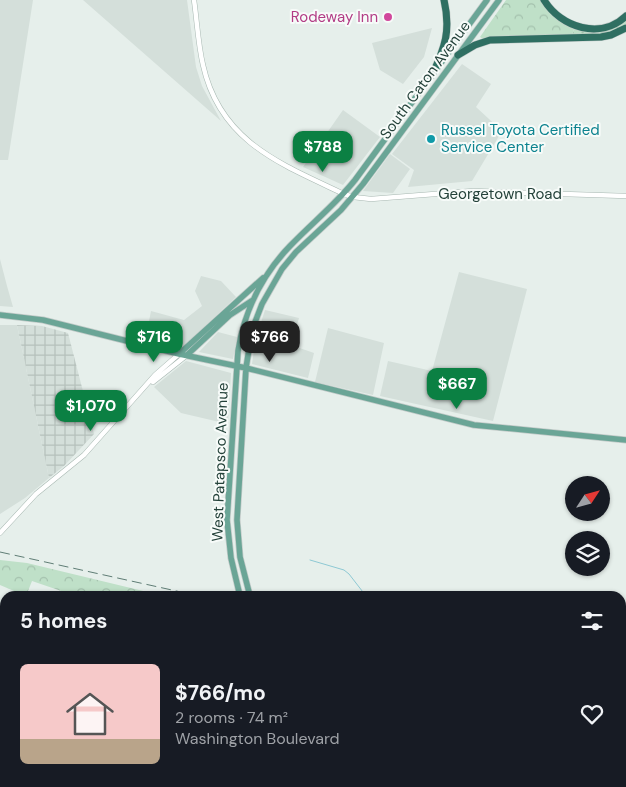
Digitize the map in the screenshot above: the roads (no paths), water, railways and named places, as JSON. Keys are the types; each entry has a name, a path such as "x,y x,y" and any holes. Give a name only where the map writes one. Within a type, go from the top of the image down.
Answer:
{"highway":[{"path":"432,75 446,39 447,19 444,0"},
{"path":"544,0 558,17 583,28 592,29 609,26 626,16"},
{"path":"458,55 490,40 601,37 611,35 626,28"}],"main road":[{"name":"South Caton Avenue","path":"187,356 230,315 253,300 268,274 290,246 344,194 487,0"},
{"name":"South Caton Avenue","path":"262,304 290,259 353,197 499,0"},
{"name":"South Caton Avenue","path":"179,354 268,274"},
{"path":"253,300 262,304"},
{"name":"West Patapsco Avenue","path":"238,591 231,558 227,520 236,366 240,340 253,300"},
{"name":"West Patapsco Avenue","path":"249,591 240,557 237,520 246,368 252,330 262,304"},
{"path":"0,315 43,320 474,425 626,440"}],"street":[{"name":"Georgetown Road","path":"194,0 200,48 206,74 215,98 231,123 252,144 272,159 344,194 353,197 378,199 473,191 626,196"},
{"path":"0,533 36,494 84,455 145,387 179,354"},
{"path":"145,387 187,356"}],"waterway":[{"path":"310,560 344,570 362,591"}],"railway":[{"path":"0,552 176,591"}],"place":[{"name":"Rodeway Inn","path":"388,17"},
{"name":"Russel Toyota Certified Service Center","path":"431,139"}]}
